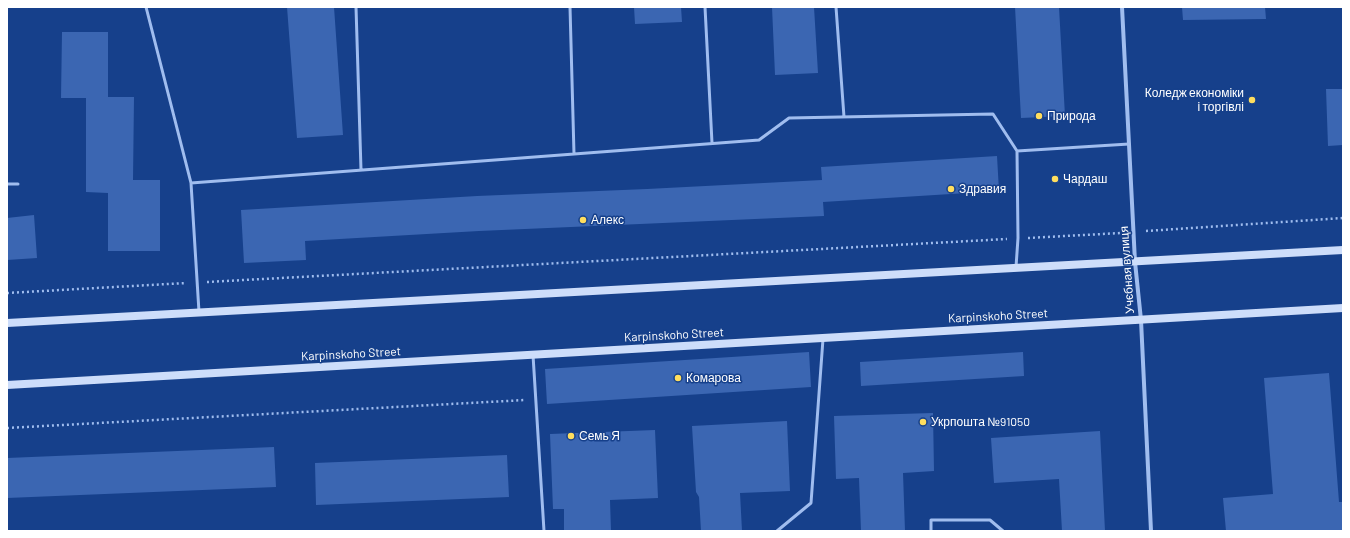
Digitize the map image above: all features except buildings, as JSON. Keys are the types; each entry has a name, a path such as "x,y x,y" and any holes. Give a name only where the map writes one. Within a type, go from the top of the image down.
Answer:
{"street":[{"name":"Учєбная вулиця","path":"1122,7 1135,262 1141,320 1151,531"},
{"path":"7,323 1343,250"},
{"name":"Karpinskoho Street","path":"7,386 1343,308"}],"lane":[{"path":"146,7 191,183 199,312"},
{"path":"356,7 360,170"},
{"path":"570,7 574,154"},
{"path":"705,7 712,143"},
{"path":"836,7 844,117"},
{"path":"191,183 759,140 789,118 993,114 1016,151 1018,238 1016,268"},
{"path":"1016,151 1129,144"},
{"path":"7,184 18,184"},
{"path":"778,531 811,503 823,338"},
{"path":"533,355 544,531"},
{"path":"931,531 931,520 990,520 1003,531"}],"path":[{"path":"7,293 1134,232 1343,218"},
{"path":"7,428 536,400"}],"place":[{"name":"Коледж економіки і торгівлі","path":"1252,100"},
{"name":"Природа","path":"1039,116"},
{"name":"Чардаш","path":"1055,179"},
{"name":"Здравия","path":"951,189"},
{"name":"Алекс","path":"583,220"},
{"name":"Комарова","path":"678,378"},
{"name":"Укрпошта №91050","path":"923,422"},
{"name":"Семь Я","path":"571,436"}]}
